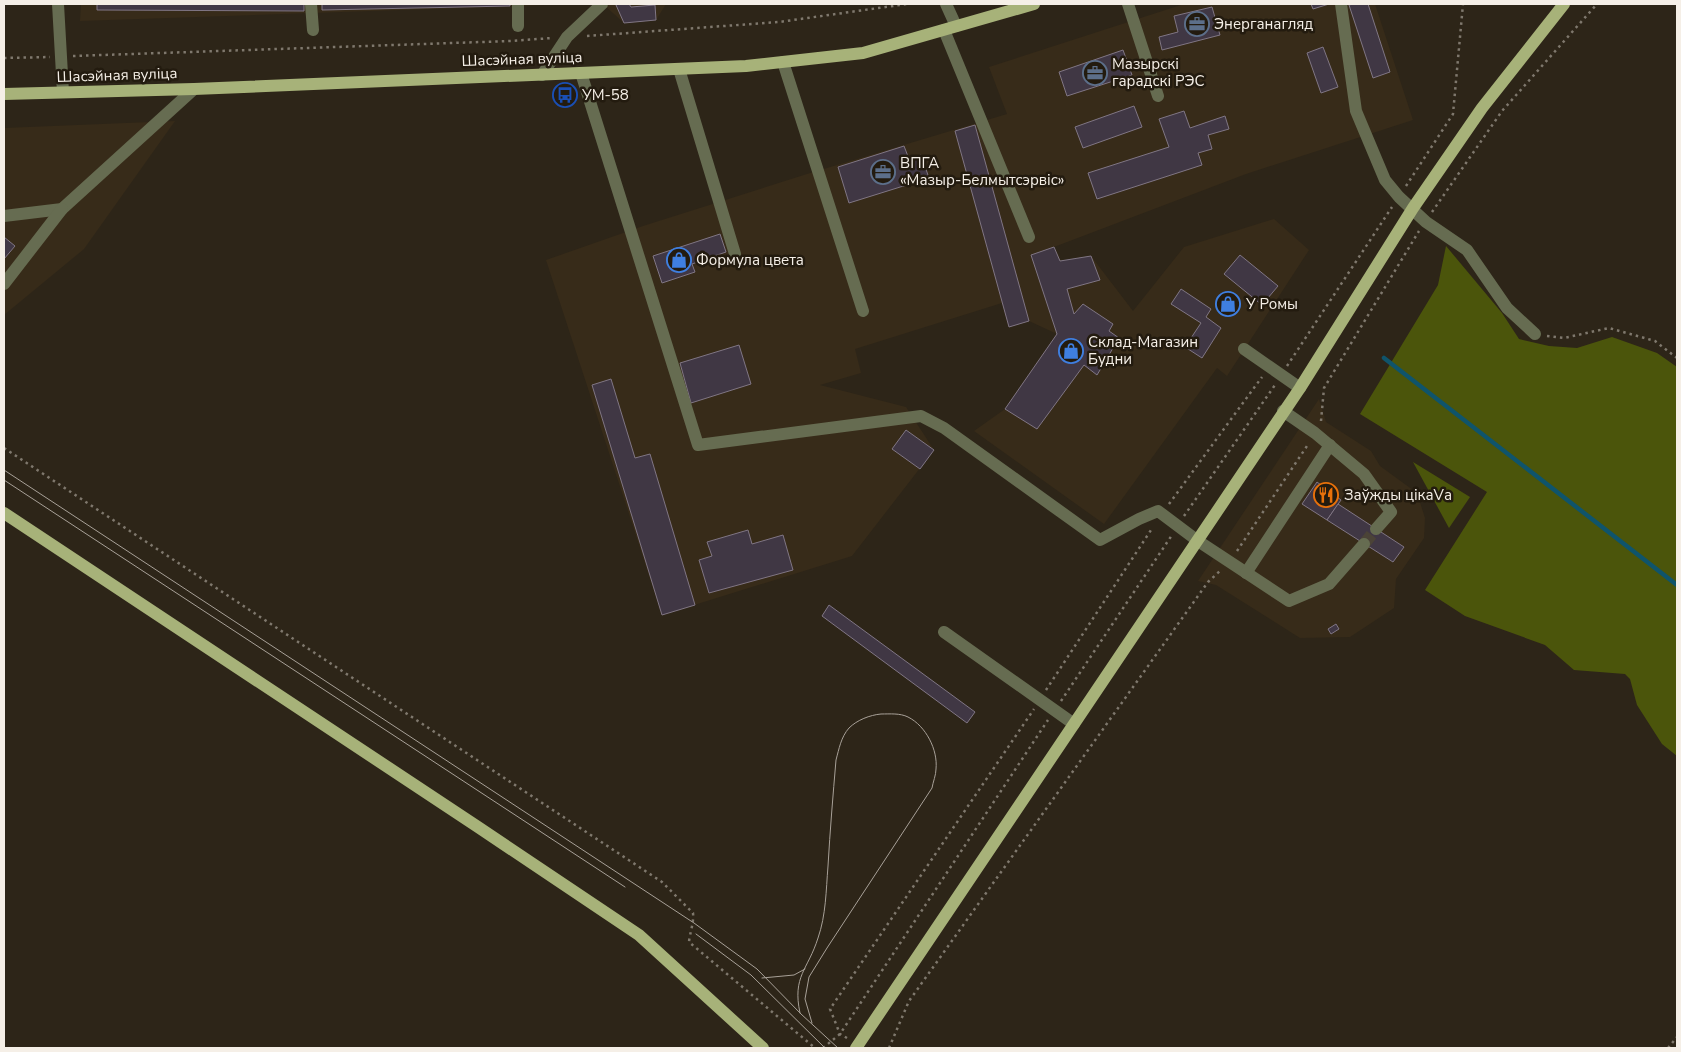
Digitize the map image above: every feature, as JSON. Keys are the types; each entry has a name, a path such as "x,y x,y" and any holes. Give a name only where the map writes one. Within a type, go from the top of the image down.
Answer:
{"main road":[{"name":"Шасэйная вуліца","path":"4,94 194,89 746,66 863,53 1034,4"},
{"path":"856,1048 1300,388 1413,208 1482,108 1564,4"},
{"path":"4,513 639,936 763,1048"}],"lane":[{"path":"58,4 63,92"},
{"path":"311,4 313,30"},
{"path":"518,4 518,26"},
{"path":"542,75 566,37 602,4"},
{"path":"946,4 950,28 1029,237"},
{"path":"1128,4 1158,96"},
{"path":"1341,4 1356,111 1385,180 1399,197 1426,222 1467,250 1507,308 1536,334"},
{"path":"783,62 863,311"},
{"path":"679,69 735,254"},
{"path":"580,73 698,445 921,416 944,428 1100,540 1158,511 1198,541 1288,601 1329,584 1364,544"},
{"path":"4,284 62,209 194,89"},
{"path":"4,216 62,209"},
{"path":"1244,349 1300,388"},
{"path":"1283,412 1315,433 1364,474 1391,512 1376,529"},
{"path":"1246,573 1330,445"},
{"path":"944,632 1074,724"}],"path":[{"path":"4,58 452,44 779,22 907,4"},
{"path":"889,1048 909,1001 1208,582 1230,562 1321,425 1324,388 1412,241 1502,111 1597,4"},
{"path":"1536,334 1564,338 1609,328 1655,341 1677,358"},
{"path":"4,448 662,882 693,913 694,923 690,930 689,942 815,1048"},
{"path":"1668,1048 1677,1036"}],"shaded area":[{"path":"81,4 572,4 80,21"},
{"path":"603,4 666,4 656,20 624,23"},
{"path":"1184,4 1375,4 1413,120 1246,174 1054,247 1061,261 1091,256 1133,311 1184,247 1274,219 1309,250 1227,376 1217,368 1104,524 974,431 1005,409 1057,334 1029,321 1009,327 1002,303 855,349 861,373 820,385 906,407 934,450 852,556 662,615 546,260 643,226 807,174 1007,114 989,67"},
{"path":"175,121 84,249 4,315 4,128"},
{"path":"1319,399 1326,422 1371,451 1380,466 1417,493 1425,518 1424,538 1396,579 1394,608 1350,637 1300,638 1216,585 1198,581"}],"green space":[{"path":"1446,246 1502,313 1519,339 1549,346 1577,348 1612,337 1657,353 1677,367 1677,756 1662,744 1637,705 1630,679 1625,674 1574,670 1545,645 1465,616 1425,590 1487,492 1360,414 1438,285"},
{"path":"1413,462 1470,497 1449,528"}],"building":[{"path":"97,4 304,4 304,11 97,10"},
{"path":"322,4 510,4 510,6 322,10"},
{"path":"629,4 631,7 655,5 656,20 624,23 616,5"},
{"path":"1311,4 1329,4 1313,9"},
{"path":"1368,4 1390,72 1373,78 1349,5"},
{"name":"Энерганагляд","path":"1212,7 1220,35 1162,50 1159,37 1178,32 1174,16"},
{"path":"1323,47 1338,87 1321,93 1307,53"},
{"name":"Мазырскі гарадскі РЭС","path":"1123,50 1132,75 1067,96 1059,72"},
{"path":"1134,106 1142,127 1083,148 1075,127"},
{"path":"1184,111 1190,128 1225,116 1229,129 1208,135 1212,149 1198,153 1202,165 1097,199 1088,173 1169,147 1159,119"},
{"path":"975,125 1029,321 1009,327 955,131"},
{"name":"ВПГА «Мазыр-Белмытсэрвіс»","path":"904,146 909,159 921,155 929,178 849,203 838,167"},
{"name":"Формула цвета","path":"720,234 726,252 692,264 695,272 662,283 653,256"},
{"path":"4,237 15,246 4,259"},
{"path":"1054,247 1060,261 1091,256 1100,280 1067,289 1074,314 1083,304 1113,324 1109,331 1119,338 1097,375 1084,365 1037,429 1005,409 1057,334 1031,255"},
{"path":"1240,255 1278,286 1262,305 1224,274"},
{"path":"1181,289 1211,309 1206,317 1221,328 1202,358 1185,347 1201,323 1171,304"},
{"path":"739,345 751,384 691,403 680,363"},
{"path":"611,379 635,458 650,454 695,605 662,615 592,385"},
{"path":"906,430 934,450 920,469 892,449"},
{"path":"1317,482 1341,500 1327,520 1302,504"},
{"path":"1338,504 1404,547 1393,562 1327,520"},
{"path":"748,530 752,544 783,535 793,570 709,593 699,560 712,556 707,542"},
{"path":"829,605 975,712 967,723 822,616"},
{"path":"1336,624 1339,629 1331,634 1328,629"}],"waterway":[{"path":"1384,358 1677,585"}],"tunnel":[{"path":"1364,544 1376,529"}],"tram line":[{"path":"4,470 694,923 757,969 838,1048"},
{"path":"4,480 625,887"},
{"path":"800,1013 798,1000 800,981 818,938 824,912 836,760 841,743 849,728 864,718 881,714 895,714 908,717 920,726 930,739 933,747 936,774 932,788 809,977 805,999 812,1023"},
{"path":"696,934 751,975 825,1048"},
{"path":"762,978 794,975 805,969"}],"place":[{"name":"Энерганагляд","path":"1197,24"},
{"name":"Мазырскі гарадскі РЭС","path":"1095,73"},
{"name":"УМ-58","path":"565,95"},
{"name":"ВПГА «Мазыр-Белмытсэрвіс»","path":"883,172"},
{"name":"Формула цвета","path":"679,260"},
{"name":"У Ромы","path":"1228,304"},
{"name":"Склад-Магазин Будни","path":"1071,351"},
{"name":"Заўжды цікаVа","path":"1326,495"}]}
